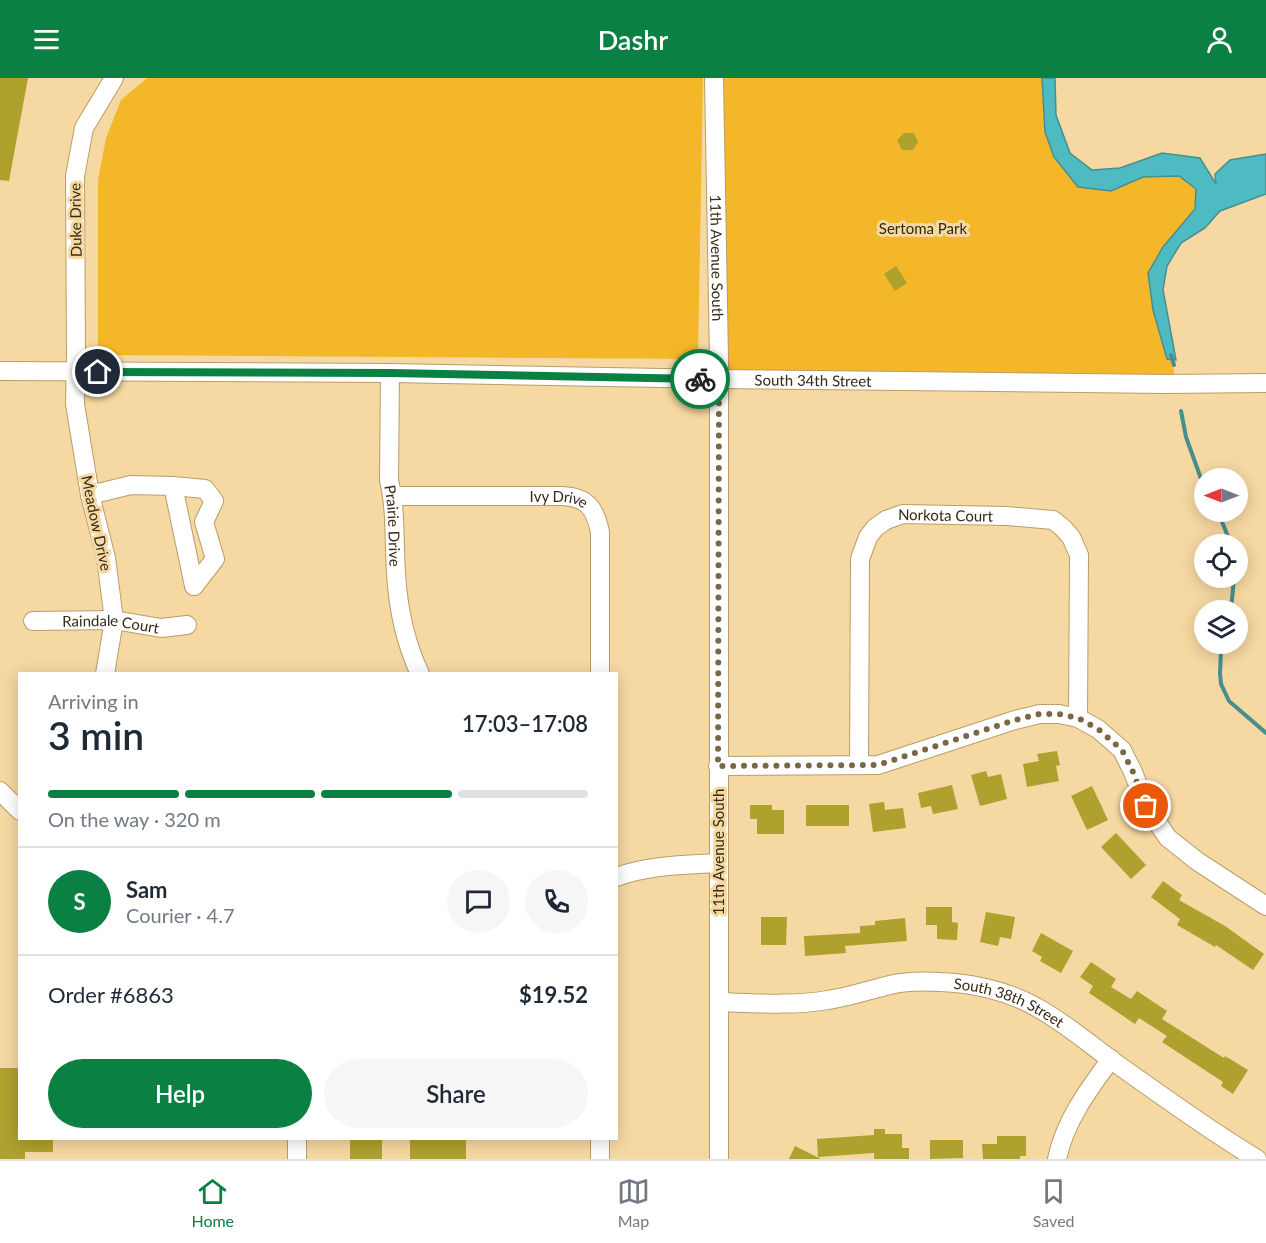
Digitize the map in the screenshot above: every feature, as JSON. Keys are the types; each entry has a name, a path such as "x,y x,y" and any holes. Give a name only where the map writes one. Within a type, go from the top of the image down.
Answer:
{"street":[{"name":"Duke Drive","path":"76,372 75,176 84,128 114,78"},
{"name":"11th Avenue South","path":"714,78 719,379 718,1159"},
{"name":"South 34th Street","path":"0,371 390,373 1165,384 1266,383"},
{"name":"Meadow Drive","path":"76,372 75,404 90,495 106,558 114,620 105,672"},
{"name":"Prairie Drive","path":"390,373 389,480 393,496 396,574 403,625 419,672"},
{"path":"90,495 131,485 172,486 205,489 214,501 204,522 215,560 194,586 172,486"},
{"name":"Ivy Drive","path":"393,496 562,496 575,497 586,504 597,515 600,532 600,672"},
{"name":"Norkota Court","path":"859,765 860,558 868,537 875,528 886,520 903,514 1007,516 1053,520 1071,537 1079,555 1078,718"},
{"name":"Raindale Court","path":"33,621 114,620 161,628 187,625"},
{"path":"718,766 878,765 1040,714 1059,714 1078,718 1098,729 1122,750 1146,806 1168,838 1197,861 1266,906"},
{"path":"0,792 18,809"},
{"path":"618,876 661,867 718,864"},
{"name":"South 38th Street","path":"719,1002 826,1001 890,985 916,982 978,986 1007,994 1035,1006 1064,1024 1229,1142 1257,1159"},
{"path":"1057,1159 1072,1116 1111,1059"},
{"path":"297,1140 297,1159"},
{"path":"600,1140 600,1159"}],"green space":[{"path":"147,78 703,78 698,359 98,355 98,180 106,138 121,100"},
{"name":"Sertoma Park","path":"714,78 1047,78 1047,117 1082,177 1192,164 1213,196 1171,247 1160,283 1175,378 719,379"}],"water":[{"path":"1042,78 1055,78 1056,115 1070,153 1092,170 1120,168 1162,153 1200,158 1216,184 1215,174 1230,160 1266,154 1266,194 1220,211 1205,228 1181,243 1167,266 1163,290 1176,360 1167,359 1153,310 1148,273 1163,247 1195,209 1196,189 1179,176 1143,177 1111,191 1078,187 1054,157 1045,132"}],"building":[{"path":"0,78 28,78 9,181 0,180"},
{"path":"904,133 914,133 918,142 913,150 902,150 897,140"},
{"path":"896,266 907,283 895,291 884,274"},
{"path":"1057,751 1060,765 1056,766 1059,781 1027,787 1023,764 1039,761 1037,754"},
{"path":"986,771 988,777 1001,774 1007,799 980,806 971,775"},
{"path":"952,785 958,809 933,814 931,806 921,808 918,793"},
{"path":"1092,786 1108,820 1087,830 1071,796"},
{"path":"884,802 885,810 903,808 906,828 873,832 869,804"},
{"path":"750,805 772,805 772,810 784,810 784,834 757,834 757,819 750,819"},
{"path":"806,805 849,805 849,826 806,826"},
{"path":"1116,833 1146,865 1131,879 1101,847"},
{"path":"1163,881 1182,895 1179,900 1225,926 1264,954 1253,970 1216,945 1215,947 1177,925 1180,919 1151,897"},
{"path":"926,907 952,907 952,922 958,923 957,940 937,939 937,925 926,925"},
{"path":"986,912 1015,917 1011,939 1000,937 998,946 980,942"},
{"path":"761,917 787,917 786,945 761,945"},
{"path":"905,918 907,941 845,946 846,953 805,956 804,936 860,933 860,926 875,925 875,921"},
{"path":"1041,933 1073,951 1061,973 1040,961 1042,957 1032,951"},
{"path":"1091,962 1116,979 1111,987 1131,999 1137,991 1167,1011 1162,1019 1224,1058 1225,1056 1248,1070 1233,1094 1221,1086 1223,1082 1162,1042 1167,1036 1139,1018 1135,1024 1089,993 1093,986 1080,977"},
{"path":"0,1068 18,1068 18,1140 53,1140 53,1152 25,1152 25,1159 0,1159"},
{"path":"874,1129 885,1129 885,1134 902,1134 902,1148 909,1148 909,1159 874,1159 874,1153 818,1157 817,1139 874,1135"},
{"path":"997,1136 1026,1136 1026,1156 1020,1156 1020,1159 983,1159 982,1144 997,1144"},
{"path":"350,1140 382,1140 382,1159 350,1159"},
{"path":"410,1140 466,1140 466,1159 410,1159"},
{"path":"930,1140 963,1140 963,1158 930,1159"},
{"path":"795,1146 821,1159 789,1159"}],"waterway":[{"path":"1171,355 1174,365"},
{"path":"1181,411 1186,437 1197,468"},
{"path":"1222,522 1227,534"},
{"path":"1232,600 1233,588"},
{"path":"1221,654 1221,684 1229,701 1266,733"}],"way so far":[{"path":"700,379 719,379 718,766 878,765 1015,720 1040,714 1059,714 1078,718 1098,729 1122,750 1146,806"}],"route":[{"path":"98,372 390,373 700,379"}]}
